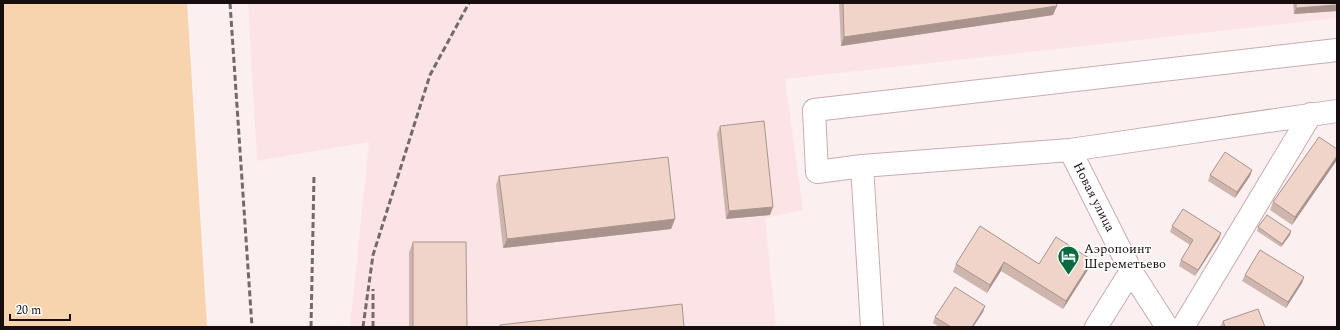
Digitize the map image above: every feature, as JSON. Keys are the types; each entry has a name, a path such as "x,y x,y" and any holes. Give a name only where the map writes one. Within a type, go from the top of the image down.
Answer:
{"street":[{"path":"1337,50 814,110 817,172 862,166 1070,150 1337,111"},
{"path":"1183,327 1311,114"},
{"name":"Новая улица","path":"1070,150 1132,271 1167,327"},
{"path":"862,166 872,327"},
{"path":"1096,327 1132,271"}],"shaded area":[{"path":"3,3 187,3 207,327 3,327"},
{"path":"248,3 1337,3 1337,18 785,79 803,210 765,218 776,327 350,327 369,142 257,161"}],"building":[{"path":"843,3 1056,3 1057,6 844,37"},
{"path":"1296,3 1337,3 1337,5 1296,8"},
{"path":"764,121 773,207 729,211 720,126"},
{"path":"1319,137 1337,149 1337,156 1295,217 1273,202"},
{"path":"1225,152 1252,170 1237,192 1210,175"},
{"path":"668,157 675,219 507,239 499,176"},
{"path":"1183,209 1221,233 1198,270 1181,260 1193,240 1172,226"},
{"path":"1267,215 1291,231 1282,244 1258,227"},
{"path":"980,226 1039,264 1056,237 1092,260 1066,301 1004,262 990,285 956,264"},
{"path":"413,242 466,242 467,327 413,327"},
{"path":"1260,250 1304,277 1288,302 1245,275"},
{"path":"955,287 985,306 972,327 951,327 935,317"},
{"path":"682,304 684,327 500,327 500,325"},
{"path":"1258,309 1265,327 1225,327 1223,321"}],"railway":[{"path":"230,3 252,327"},
{"path":"363,327 373,255 430,75 469,3"},
{"path":"311,327 314,176"},
{"path":"373,289 373,327"}],"place":[{"name":"Аэропоинт Шереметьево","path":"1069,276"}]}
